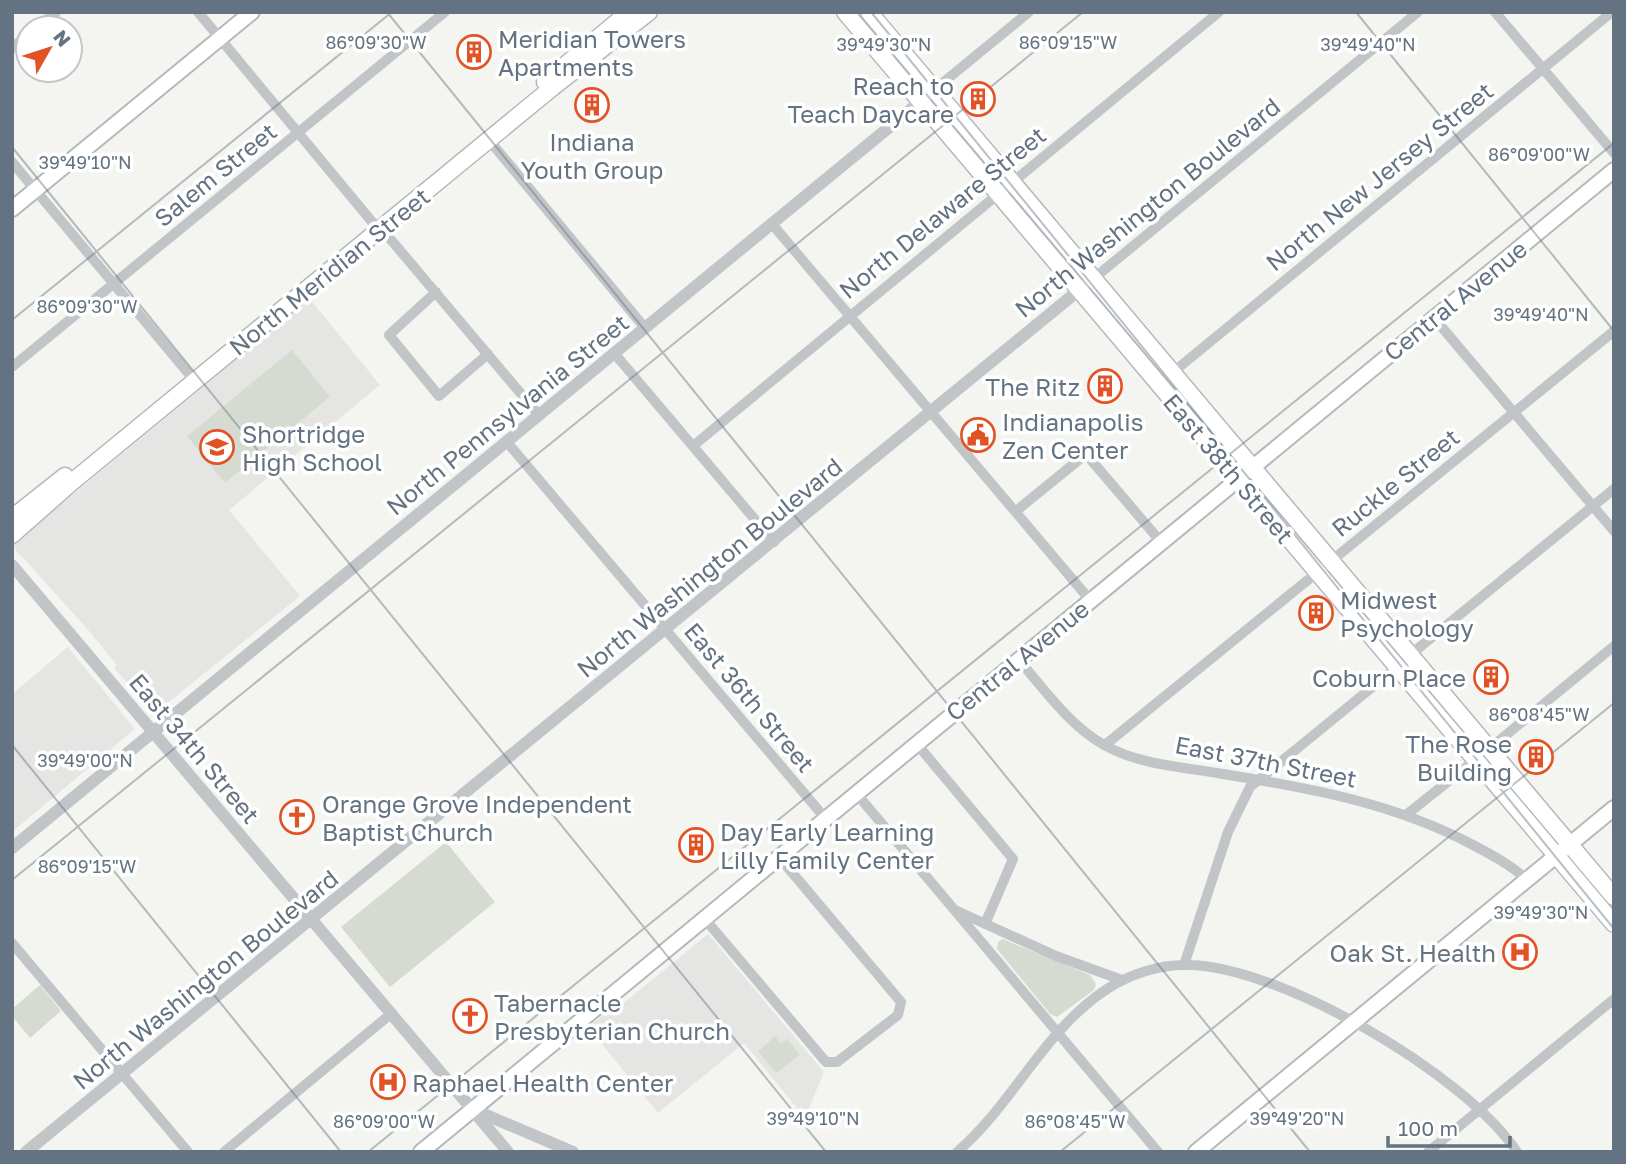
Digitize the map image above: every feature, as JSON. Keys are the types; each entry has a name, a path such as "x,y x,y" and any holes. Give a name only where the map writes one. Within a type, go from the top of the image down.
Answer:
{"main road":[{"path":"12,209 252,12"},
{"name":"North Meridian Street","path":"12,535 629,12"},
{"name":"North Meridian Street","path":"12,518 189,374 649,12"},
{"name":"East 38th Street","path":"845,12 1614,924"},
{"name":"East 38th Street","path":"869,12 1614,897"},
{"name":"Central Avenue","path":"421,1152 1614,170"},
{"path":"1195,1152 1614,808"}],"street":[{"path":"198,12 539,415"},
{"name":"Salem Street","path":"12,367 445,12"},
{"name":"North Pennsylvania Street","path":"12,848 1029,12"},
{"name":"North Delaware Street","path":"693,446 1219,12"},
{"name":"North Washington Boulevard","path":"26,1152 1418,12"},
{"path":"1495,12 1614,153"},
{"name":"North New Jersey Street","path":"1172,373 1612,12"},
{"path":"489,140 645,328"},
{"path":"12,162 189,374"},
{"path":"772,223 1090,600"},
{"path":"436,292 389,335 412,364 439,396 488,354"},
{"path":"1434,318 1614,531"},
{"name":"Ruckle Street","path":"1105,746 1614,331"},
{"path":"614,353 774,542"},
{"name":"East 36th Street","path":"506,442 825,818"},
{"path":"1016,511 1086,454 1161,542"},
{"path":"1410,655 1614,489"},
{"name":"East 34th Street","path":"12,565 508,1152"},
{"path":"1489,749 1614,646"},
{"name":"East 37th Street","path":"1018,659 1076,724 1105,746 1148,761 1329,792 1406,815 1480,849 1526,879"},
{"path":"1184,965 1232,822 1247,790 1397,667"},
{"path":"916,743 1013,859 985,924"},
{"path":"1406,815 1475,760"},
{"path":"856,793 1158,1152"},
{"path":"704,918 825,1062 838,1062 900,1012 901,1002 779,857"},
{"path":"953,909 1122,980"},
{"path":"12,943 188,1152"},
{"path":"957,1152 1006,1102 1057,1032 1082,1008 1122,980 1161,967 1184,965 1207,966 1254,978 1296,994 1353,1023 1421,1064 1480,1109 1517,1152"},
{"path":"1428,1152 1614,999"},
{"path":"224,1152 392,1013"},
{"path":"472,1109 573,1152"}],"shaded area":[{"name":"Shortridge High School","path":"310,299 380,385 229,510 300,596 154,714 115,669 116,664 90,632 15,549 14,543"},
{"path":"292,350 330,397 225,483 187,436"},
{"path":"68,647 135,729 12,832 12,694"},
{"path":"446,842 495,902 390,987 341,927"},
{"path":"708,934 824,1072 805,1118 744,1043 658,1113 588,1027 608,1011 614,1011"},
{"path":"1003,939 1090,975 1096,984 1094,990 1057,1017 1050,1014 997,949 998,942"},
{"path":"40,985 61,1011 30,1038 12,1016 12,1009"},
{"path":"775,1036 781,1044 787,1039 800,1055 776,1073 758,1051"}],"place":[{"name":"Meridian Towers Apartments","path":"474,52"},
{"name":"Reach to Teach Daycare","path":"978,99"},
{"name":"Indiana Youth Group","path":"592,105"},
{"name":"The Ritz","path":"1105,386"},
{"name":"Indianapolis Zen Center","path":"978,435"},
{"name":"Shortridge High School","path":"217,447"},
{"name":"Midwest Psychology","path":"1316,613"},
{"name":"Coburn Place","path":"1491,677"},
{"name":"The Rose Building","path":"1536,757"},
{"name":"Orange Grove Independent Baptist Church","path":"297,817"},
{"name":"Day Early Learning Lilly Family Center","path":"696,845"},
{"name":"Oak St. Health","path":"1520,952"},
{"name":"Tabernacle Presbyterian Church","path":"470,1016"},
{"name":"Raphael Health Center","path":"388,1082"}]}
